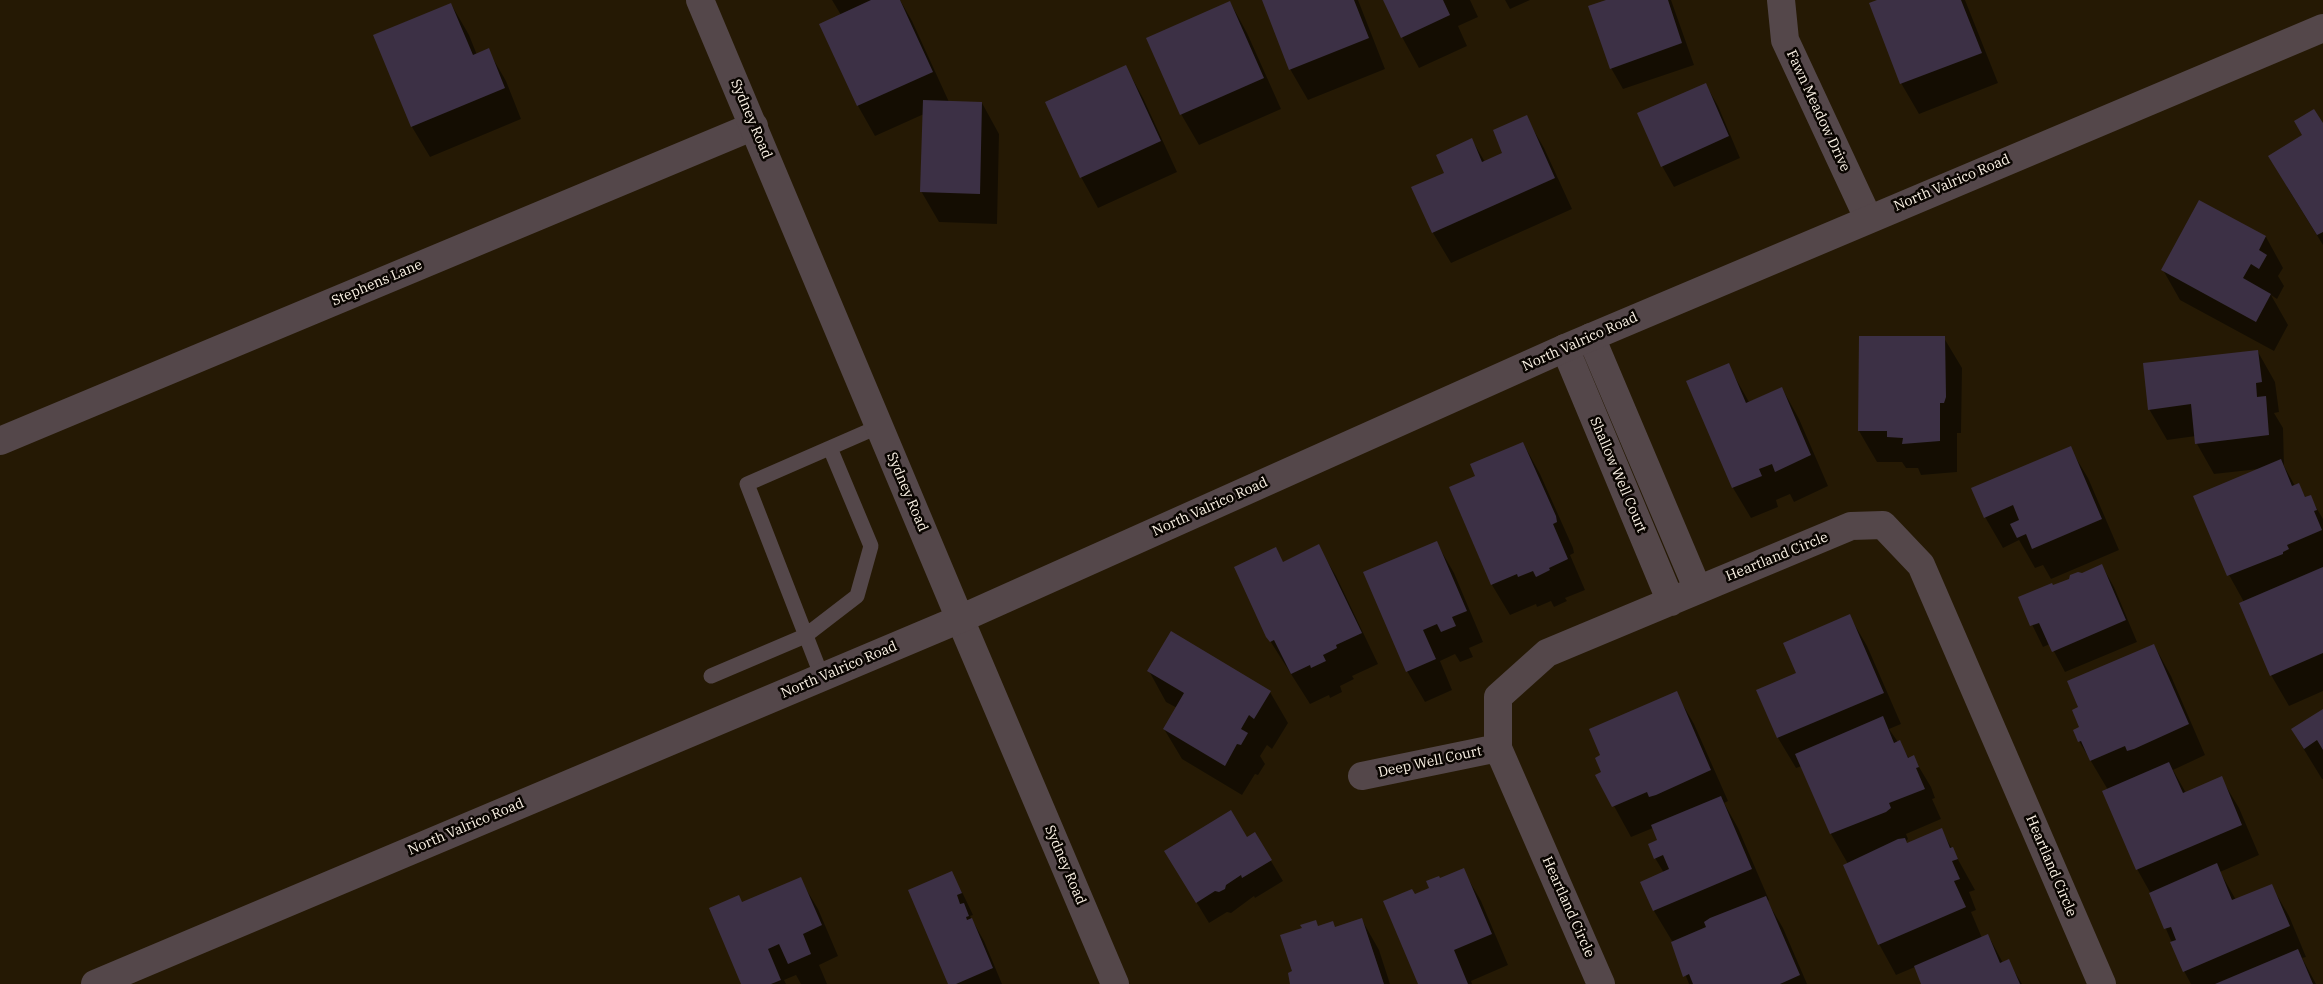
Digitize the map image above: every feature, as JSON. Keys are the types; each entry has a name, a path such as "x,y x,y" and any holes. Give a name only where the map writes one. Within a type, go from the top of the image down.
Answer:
{"street":[{"name":"Sydney Road","path":"700,0 1115,984"},
{"name":"Fawn Meadow Drive","path":"1781,0 1785,40 1868,218"},
{"name":"North Valrico Road","path":"95,984 960,619 1564,348 1868,218 2323,28"},
{"name":"Stephens Lane","path":"0,441 754,126"},
{"name":"Shallow Well Court","path":"1591,337 1698,590"},
{"name":"Shallow Well Court","path":"1564,348 1671,602"},
{"name":"Heartland Circle","path":"1601,984 1498,748 1498,697 1547,653 1851,526 1883,525 1921,566 2102,984"},
{"name":"Deep Well Court","path":"1362,776 1498,748"}],"lane":[{"path":"822,677 747,484 880,426"},
{"path":"711,676 805,636 857,596 871,546 830,448"}],"building":[{"path":"871,0 900,0 933,72 857,106 819,24"},
{"path":"1262,0 1354,0 1369,38 1289,70"},
{"path":"1383,0 1443,0 1450,15 1401,38"},
{"path":"1606,0 1668,0 1682,43 1610,69 1588,6"},
{"path":"1877,0 1961,0 1982,53 1900,84 1869,3"},
{"path":"1230,1 1264,78 1180,115 1146,38"},
{"path":"451,3 473,55 489,48 505,88 411,127 373,35"},
{"path":"1126,65 1161,141 1080,178 1045,102"},
{"path":"1706,83 1729,136 1661,167 1637,113"},
{"path":"923,100 982,102 980,194 920,192"},
{"path":"2314,109 2323,123 2323,232 2317,235 2268,156 2302,135 2294,121"},
{"path":"1527,115 1555,178 1432,233 1411,187 1444,173 1436,155 1472,138 1482,162 1502,153 1493,130"},
{"path":"2199,200 2266,236 2259,250 2267,255 2259,269 2251,264 2243,278 2271,294 2256,322 2161,270"},
{"path":"1859,336 1945,336 1946,397 1944,403 1940,403 1940,441 1902,444 1903,438 1887,437 1887,431 1858,431"},
{"path":"2258,350 2262,382 2256,383 2257,397 2266,396 2269,435 2195,444 2191,404 2148,410 2143,363"},
{"path":"1729,363 1746,403 1782,387 1811,455 1775,472 1772,464 1759,469 1762,476 1732,488 1686,381"},
{"path":"1523,442 1556,516 1557,522 1553,524 1568,559 1536,577 1533,571 1518,577 1517,574 1491,585 1449,487 1475,476 1470,464"},
{"path":"2071,446 2102,519 2032,549 2026,534 2017,538 2010,524 2019,520 2013,505 1984,518 1971,488"},
{"path":"2281,459 2292,486 2299,483 2305,497 2311,495 2317,510 2314,511 2322,530 2287,545 2289,549 2283,552 2283,554 2227,576 2193,496"},
{"path":"1437,541 1467,611 1452,617 1456,626 1441,632 1437,624 1423,630 1436,659 1406,672 1363,572"},
{"path":"1319,544 1362,633 1336,645 1337,648 1323,655 1326,661 1311,668 1310,665 1291,674 1274,640 1270,642 1266,637 1234,567 1276,547 1283,562"},
{"path":"2102,564 2126,620 2052,652 2039,623 2030,626 2018,597 2052,583 2053,585 2069,579 2070,575 2078,572 2082,573"},
{"path":"2323,567 2323,653 2270,676 2239,603"},
{"path":"1850,614 1884,693 1777,738 1756,690 1796,673 1783,643"},
{"path":"1171,631 1271,691 1254,719 1249,715 1241,729 1248,733 1241,745 1237,744 1225,766 1163,729 1184,693 1147,671"},
{"path":"2154,644 2189,724 2134,749 2127,751 2125,746 2090,761 2081,741 2078,742 2073,730 2079,727 2072,710 2078,707 2067,681"},
{"path":"1677,691 1711,770 1656,795 1649,797 1647,792 1612,807 1595,775 1601,772 1595,758 1600,755 1589,729"},
{"path":"2323,709 2323,750 2317,740 2304,749 2291,729"},
{"path":"1883,716 1894,743 1900,740 1908,758 1914,755 1919,767 1916,768 1925,789 1889,803 1891,808 1886,812 1830,834 1795,754"},
{"path":"2169,762 2183,793 2222,776 2242,825 2136,870 2102,791"},
{"path":"1721,796 1752,869 1653,911 1640,882 1669,869 1663,855 1654,859 1648,844 1657,840 1651,825"},
{"path":"1231,810 1247,837 1255,832 1272,860 1242,878 1241,875 1226,885 1225,889 1219,892 1215,891 1196,903 1164,851"},
{"path":"1942,828 1950,848 1953,847 1958,859 1952,861 1960,879 1954,881 1966,907 1878,945 1843,865 1898,839 1905,838 1907,843"},
{"path":"2217,863 2232,900 2272,884 2290,926 2183,972 2170,942 2176,940 2171,927 2164,929 2149,893"},
{"path":"1464,868 1492,934 1454,950 1468,984 1418,984 1383,901 1412,889 1415,894 1429,888 1426,881 1439,876 1440,878"},
{"path":"952,871 962,893 957,895 960,904 964,903 969,916 966,917 967,920 972,918 993,968 956,984 948,984 908,890"},
{"path":"801,877 822,925 803,934 811,954 788,964 779,944 768,949 781,980 771,984 741,984 709,908 739,895 742,902"},
{"path":"1766,896 1800,975 1780,984 1693,984 1689,974 1683,977 1671,942 1706,927 1704,922 1710,918"},
{"path":"1362,918 1384,984 1290,984 1288,973 1292,971 1280,935 1302,928 1300,925 1316,920 1318,926 1333,921 1335,927"},
{"path":"1988,934 2000,963 2009,959 2020,984 1921,984 1914,966"},
{"path":"2298,949 2313,984 2215,984"}]}
